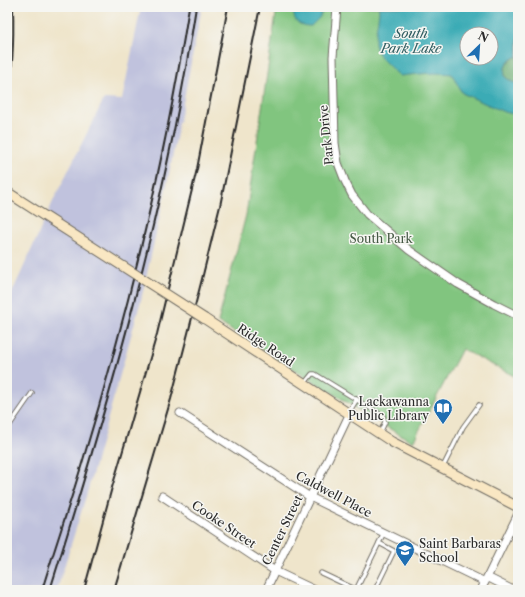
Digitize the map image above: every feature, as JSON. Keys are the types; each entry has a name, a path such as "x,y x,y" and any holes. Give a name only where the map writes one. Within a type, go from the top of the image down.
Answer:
{"main road":[{"name":"Ridge Road","path":"7,192 379,434 518,507"}],"street":[{"name":"Park Drive","path":"337,7 333,57 335,143 338,163 352,195 367,214 409,250 458,284 518,316"},
{"name":"Caldwell Place","path":"180,413 310,497 512,590"},
{"name":"Center Street","path":"266,590 349,414"},
{"name":"Cooke Street","path":"162,496 275,571 315,590"},
{"path":"481,590 518,514"}],"lane":[{"path":"304,385 312,374 316,374 383,416 385,422 379,434"},
{"path":"7,429 32,393"},
{"path":"349,414 356,399"},
{"path":"442,468 463,427 479,405"},
{"path":"321,573 357,590 384,532"},
{"path":"375,590 394,551 379,543"}],"shaded area":[{"path":"141,7 202,7 167,184 141,300 87,493 57,590 7,590 7,304 55,197 104,99 122,100"}],"green space":[{"name":"South Park","path":"277,7 518,7 518,378 462,349 413,442 218,322 246,215"},
{"path":"518,56 518,84 505,77 506,65"}],"water":[{"path":"293,7 325,7 319,18 311,26 306,26 302,25 295,19"},
{"name":"South Park Lake","path":"378,7 518,7 518,56 511,59 505,67 505,77 518,84 518,115 504,112 462,93 452,74 432,73 400,76 385,62 376,49 375,41"}],"railway":[{"path":"7,100 13,54 13,7"},
{"path":"42,590 78,476 130,292 169,122 189,7"},
{"path":"50,590 115,374 134,301 169,155 184,81 196,7"},
{"path":"84,590 157,334 197,169 228,7"},
{"path":"114,590 171,399 202,279 220,206 260,7"}],"place":[{"name":"Lackawanna Public Library","path":"443,425"},
{"name":"Saint Barbaras School","path":"405,567"}]}
